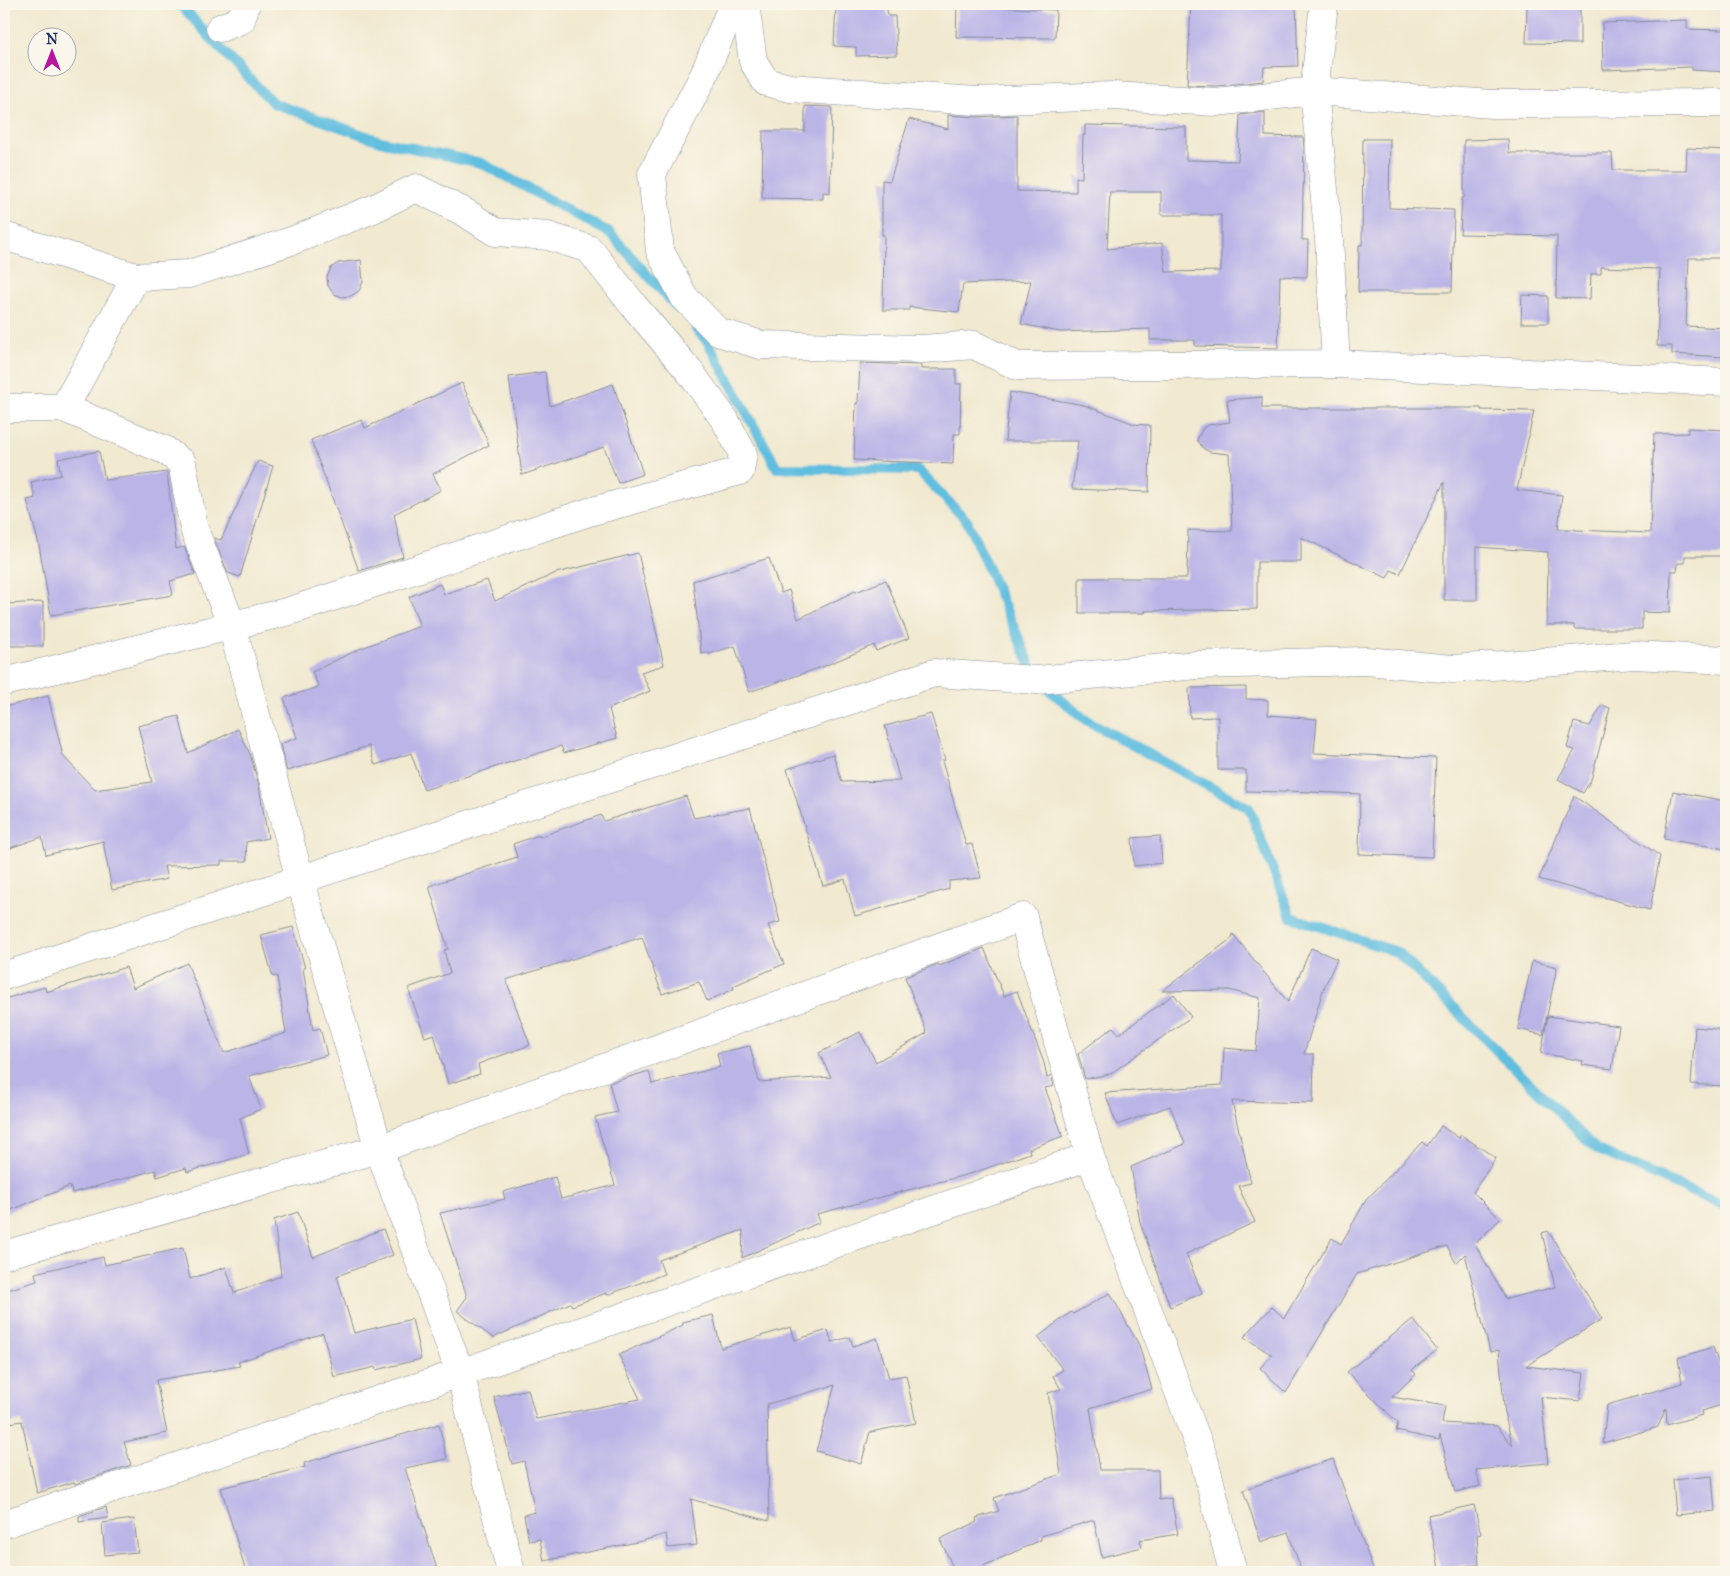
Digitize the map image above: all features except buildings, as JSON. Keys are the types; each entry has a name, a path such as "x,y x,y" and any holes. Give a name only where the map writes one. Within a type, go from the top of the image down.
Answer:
{"street":[{"path":"220,28 241,20 246,4"},
{"path":"732,4 704,75 652,174 660,251 684,296 718,332 760,345 923,349 974,345 1017,366 1336,364 1726,382"},
{"path":"746,4 752,61 766,82 790,88 976,101 1113,96 1216,102 1314,91 1492,104 1726,103"},
{"path":"1324,4 1314,91 1329,239 1336,364"},
{"path":"4,236 136,277 188,274 294,240 374,209 416,188 466,213 495,232 548,236 589,249 690,372 725,420 744,454 740,471 589,512 290,611 4,682"},
{"path":"64,408 136,277"},
{"path":"4,408 64,408 165,450 182,463 194,529 232,626 300,879 379,1149 460,1374 511,1572"},
{"path":"4,976 934,673 1037,680 1196,665 1366,661 1453,669 1634,655 1726,660"},
{"path":"4,1255 379,1149 1023,917 1090,1156 1204,1459 1233,1572"},
{"path":"4,1524 460,1374 1090,1156"}],"waterway":[{"path":"180,4 273,103 380,141 481,163 610,233 678,309"},
{"path":"696,329 708,342 777,468 918,470 967,521 1037,680 1086,720 1249,808 1291,917 1397,952 1596,1149 1726,1207"}]}
